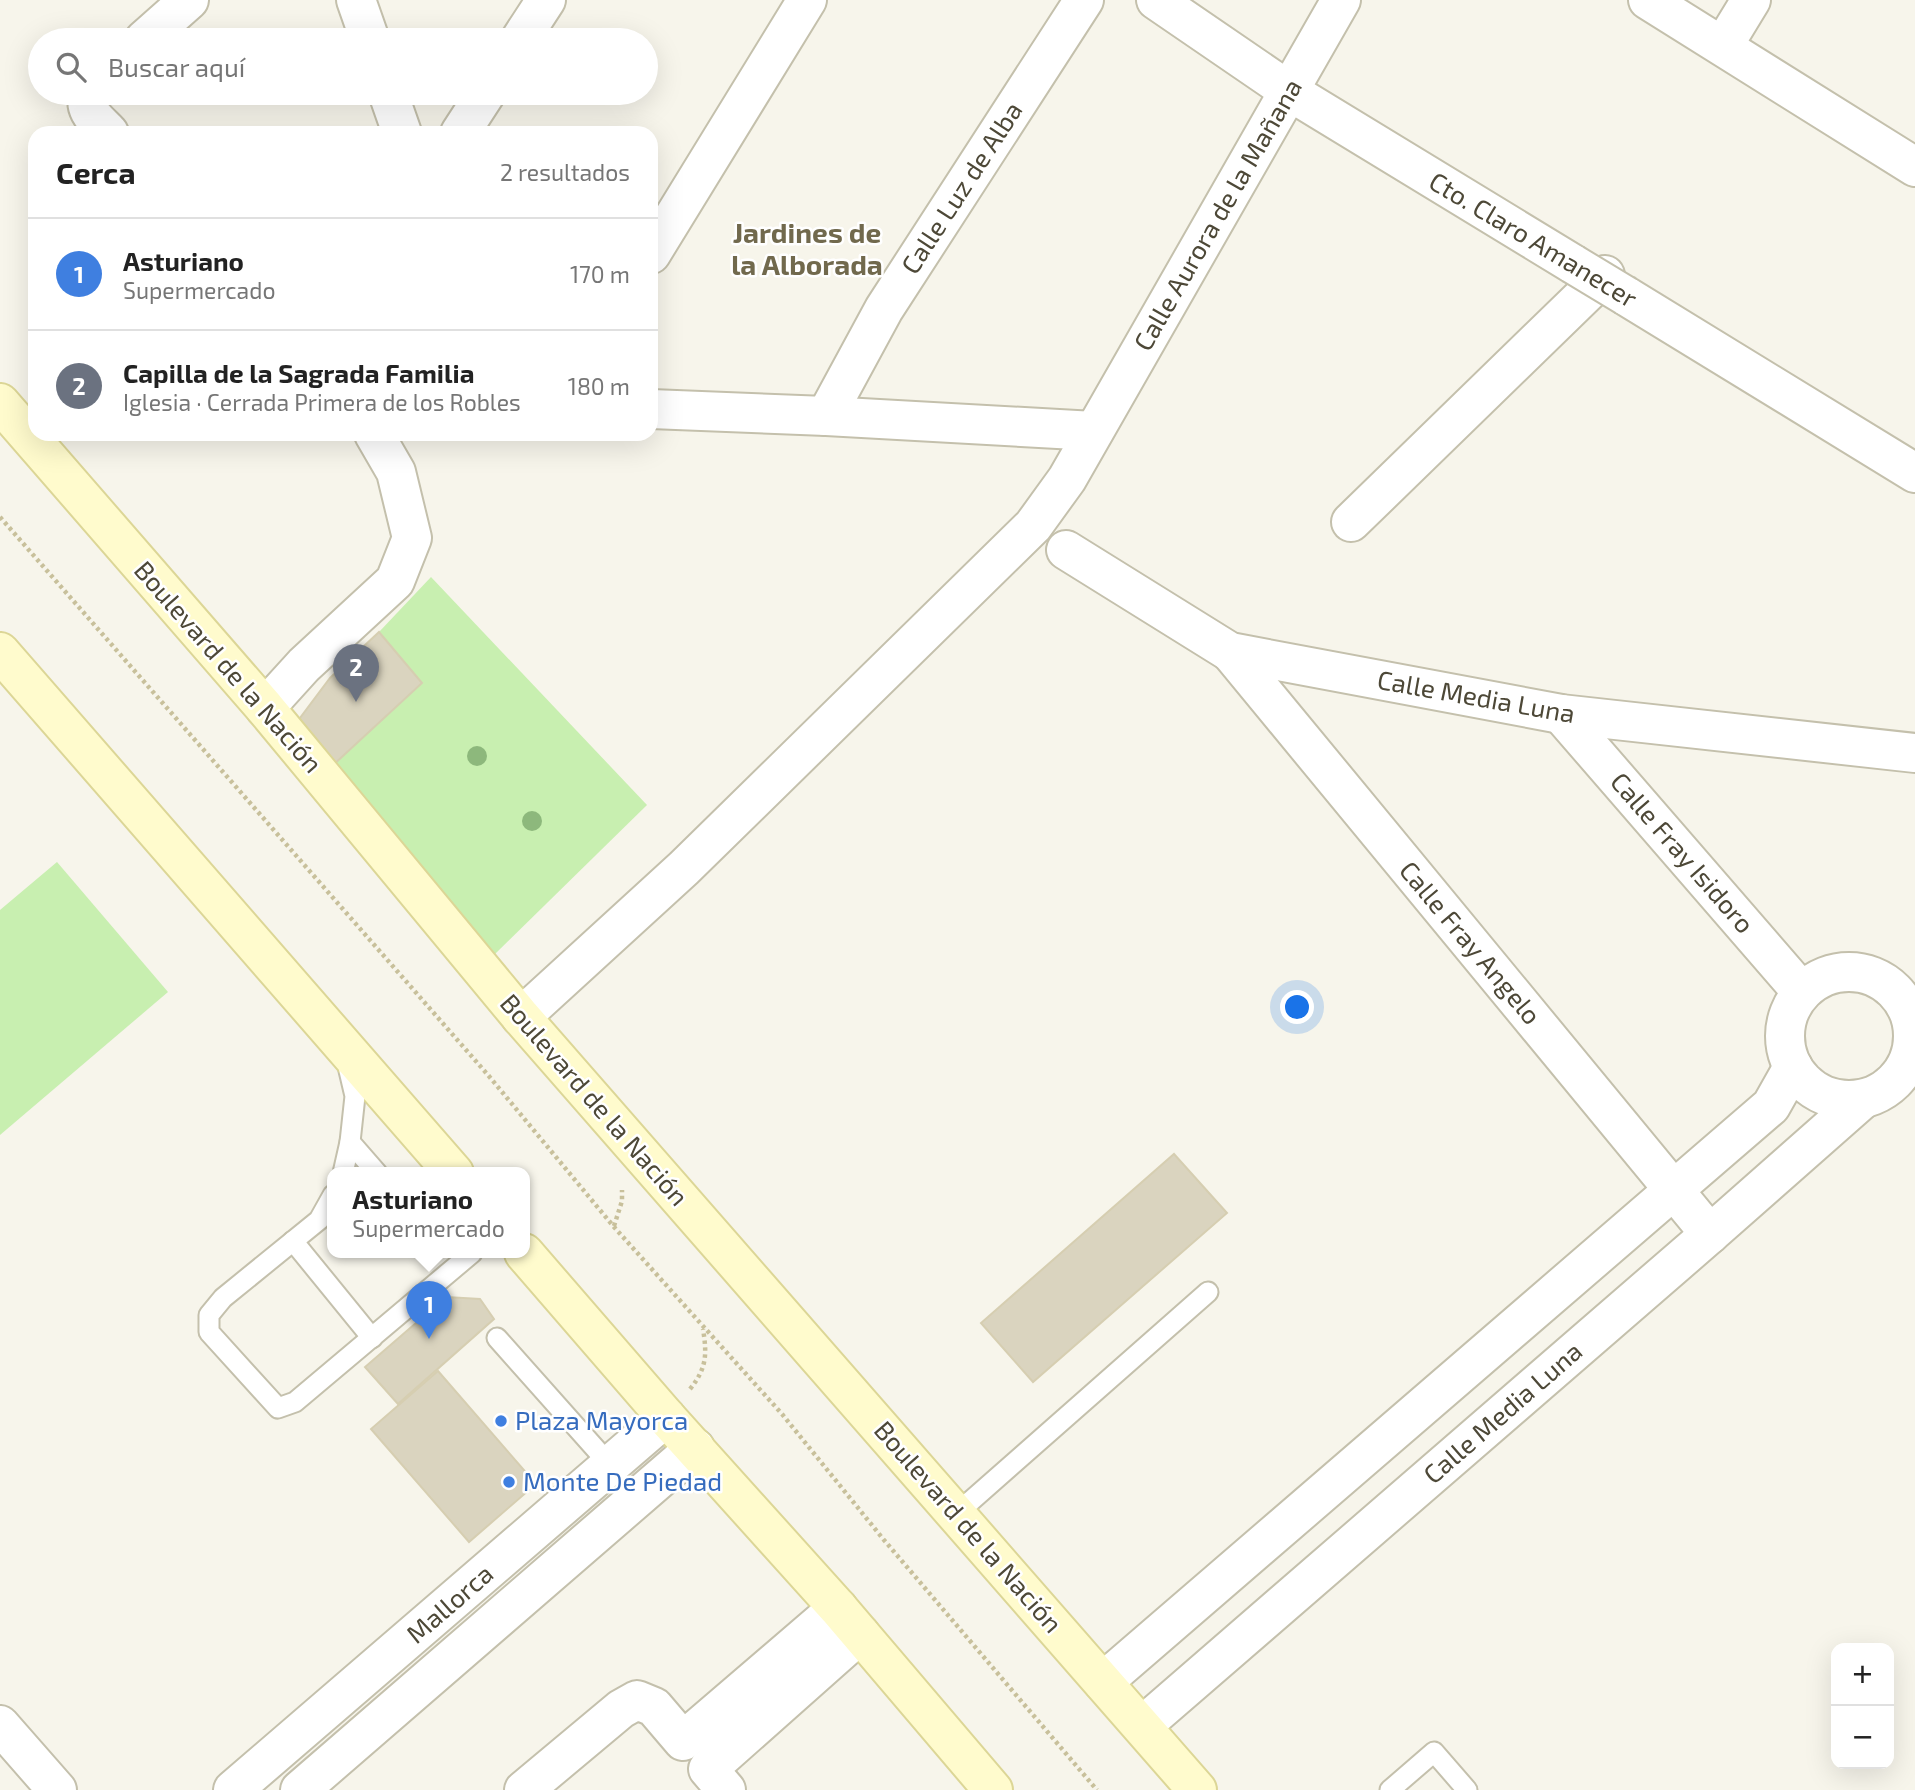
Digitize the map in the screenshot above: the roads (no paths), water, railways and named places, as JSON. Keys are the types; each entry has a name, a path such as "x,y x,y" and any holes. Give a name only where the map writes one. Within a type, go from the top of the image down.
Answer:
{"main road":[{"name":"Boulevard de la Nación","path":"0,403 28,435"},
{"name":"Boulevard de la Nación","path":"33,441 265,708 521,1017 1197,1790"},
{"path":"0,652 449,1167"},
{"path":"528,1258 849,1621 993,1790"}],"street":[{"path":"158,28 189,0"},
{"path":"356,0 366,28"},
{"path":"528,28 546,0"},
{"path":"658,243 807,0"},
{"name":"Calle Luz de Alba","path":"826,416 884,309 1084,0"},
{"name":"Cto. Claro Amanecer","path":"1156,0 1289,91 1602,278 1915,473"},
{"name":"Calle Aurora de la Mañana","path":"521,1017 684,868 1033,526 1068,479 1341,0"},
{"path":"1648,0 1910,154"},
{"path":"1723,46 1751,0"},
{"path":"88,105 88,110 103,126"},
{"path":"392,105 400,126"},
{"path":"465,126 478,105"},
{"path":"1351,522 1602,278"},
{"path":"658,409 1094,431"},
{"path":"265,708 304,665 395,581 400,570 412,538 396,472 378,441"},
{"name":"Calle Media Luna","path":"1066,550 1230,652 1561,714 1915,753"},
{"name":"Calle Fray Angelo","path":"1230,652 1710,1234"},
{"name":"Calle Fray Isidoro","path":"1561,714 1802,992"},
{"path":"1844,972 1867,975 1888,986 1904,1003 1912,1025 1910,1066 1886,1089 1863,1099 1842,1100 1822,1095 1806,1083 1793,1067 1786,1048 1785,1028 1791,1009 1802,992 1821,979 1844,972"},
{"path":"1103,1682 1771,1106 1793,1067"},
{"name":"Calle Media Luna","path":"1142,1726 1863,1099"},
{"name":"Mallorca","path":"233,1790 666,1417"},
{"name":"Mallorca","path":"300,1790 695,1448"},
{"path":"524,1790 621,1709 637,1700 653,1707 683,1741 743,1713 849,1621"},
{"path":"372,1671 400,1704"},
{"path":"726,1790 708,1769 743,1713"},
{"path":"0,1725 57,1790"}],"lane":[{"path":"344,1047 355,1096 344,1167"},
{"path":"350,1142 372,1167"},
{"path":"327,1206 319,1220 223,1298 209,1315 209,1332 278,1408 295,1402 372,1338 458,1258"},
{"path":"293,1241 372,1338"},
{"path":"956,1514 1208,1292"},
{"path":"497,1338 610,1465"},
{"path":"1390,1790 1434,1752 1467,1790"}],"place":[{"name":"Capilla de la Sagrada Familia","path":"356,702"},
{"name":"Asturiano","path":"429,1339"},
{"name":"Plaza Mayorca","path":"501,1421"},
{"name":"Monte De Piedad","path":"509,1482"}],"district":[{"name":"Jardines de la Alborada","path":"807,249"}]}
